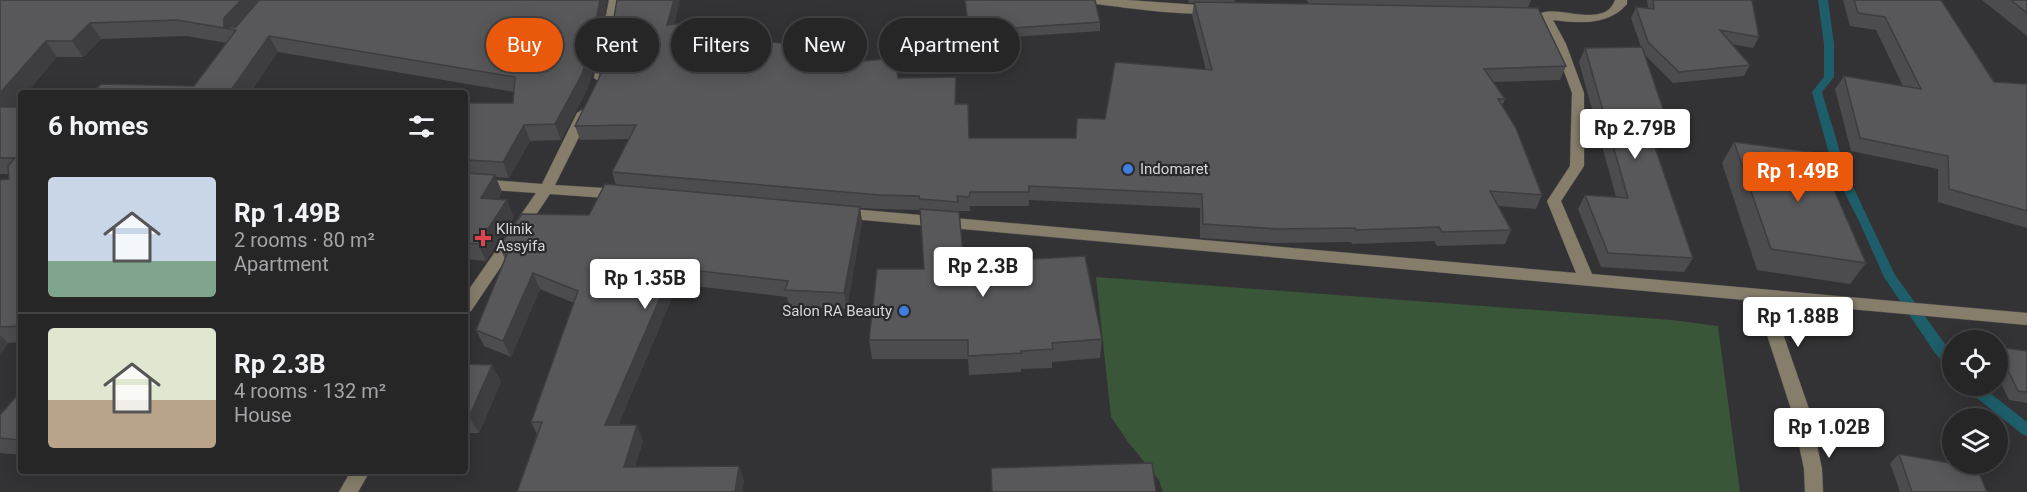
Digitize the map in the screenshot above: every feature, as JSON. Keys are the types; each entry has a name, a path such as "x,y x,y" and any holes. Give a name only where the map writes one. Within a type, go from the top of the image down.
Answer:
{"street":[{"path":"468,303 547,188 593,96 605,59 615,0"},
{"path":"1095,0 1178,9 1225,10"},
{"path":"1586,279 1554,201 1577,166 1578,93 1560,44 1538,15 1572,19 1605,16 1613,14 1621,4 1621,0"},
{"path":"468,183 641,196"},
{"path":"830,212 2027,319"},
{"path":"1762,297 1800,410"},
{"path":"1805,431 1813,469 1814,492"},
{"path":"348,492 359,474"}],"green space":[{"path":"1096,277 1671,320 1718,326 1740,492 1163,492 1159,480 1111,417"}],"building":[{"path":"0,0 241,0 224,18 224,27 236,27 259,0 600,0 597,18 575,18 575,72 583,72 555,124 524,125 503,162 468,160 468,103 513,103 515,77 269,36 231,90 95,90 101,84 194,86 236,30 177,20 90,23 72,41 46,41 0,93"},
{"path":"617,0 674,0 667,25 671,24 671,72 771,72 771,42 783,43 783,72 867,72 867,61 879,60 879,72 897,72 898,78 956,77 955,104 968,104 969,138 1076,138 1077,118 1105,119 1115,62 1212,70 1194,2 1538,8 1566,66 1484,69 1505,99 1498,99 1516,128 1542,195 1490,191 1511,230 1442,232 1439,227 1356,230 1355,228 1278,229 1203,224 1202,194 1029,186 1029,192 970,192 969,197 957,196 958,202 920,199 919,196 879,195 612,172 636,125 575,126 601,72 659,72 659,18 614,18"},
{"path":"965,0 1095,0 1100,22 1020,27 1020,18 967,18"},
{"path":"1653,0 1752,0 1759,37 1720,30 1750,65 1679,72 1648,42 1636,7 1654,9"},
{"path":"1854,0 1941,0 1994,82 2027,84 2027,211 1949,189 1948,156 1860,138 1844,76 1921,89 1885,17 1858,13"},
{"path":"2011,0 2027,0 2027,13"},
{"path":"1642,47 1669,126 1647,124 1693,258 1608,253 1585,195 1628,198 1585,48"},
{"path":"0,107 18,107 18,326 0,327 0,180 9,179 8,166 15,158 0,158"},
{"path":"1734,142 1818,153 1866,263 1771,249"},
{"path":"468,173 495,175 481,198 507,200 478,244 468,243"},
{"path":"605,184 860,207 844,293 785,290 788,281 673,268 605,425 637,425 624,467 739,466 735,492 517,492 542,422 531,422 578,291 533,273 503,341 476,330 510,247 499,246 522,214 589,215"},
{"path":"920,209 959,212 964,263 1085,256 1102,339 1052,343 1053,349 1021,351 1022,353 968,356 968,340 869,340 877,269 924,269"},
{"path":"2008,348 2027,351 2027,392 2018,391 2008,370"},
{"path":"468,364 492,365 469,417"},
{"path":"18,394 18,440 0,438 0,415"},
{"path":"1899,454 1942,462 1942,474 1980,474 1987,492 1912,492"},
{"path":"1152,463 1156,492 992,492 991,468"}],"waterway":[{"path":"1823,0 1829,44 1829,77 1817,92 1840,172 1890,277 1942,351"},
{"path":"1984,396 2027,430"}],"tunnel":[{"path":"1800,409 1805,431"}],"place":[{"name":"Indomaret","path":"1128,169"},
{"name":"Klinik Assyifa","path":"483,238"},
{"name":"Salon RA Beauty","path":"904,311"}]}
